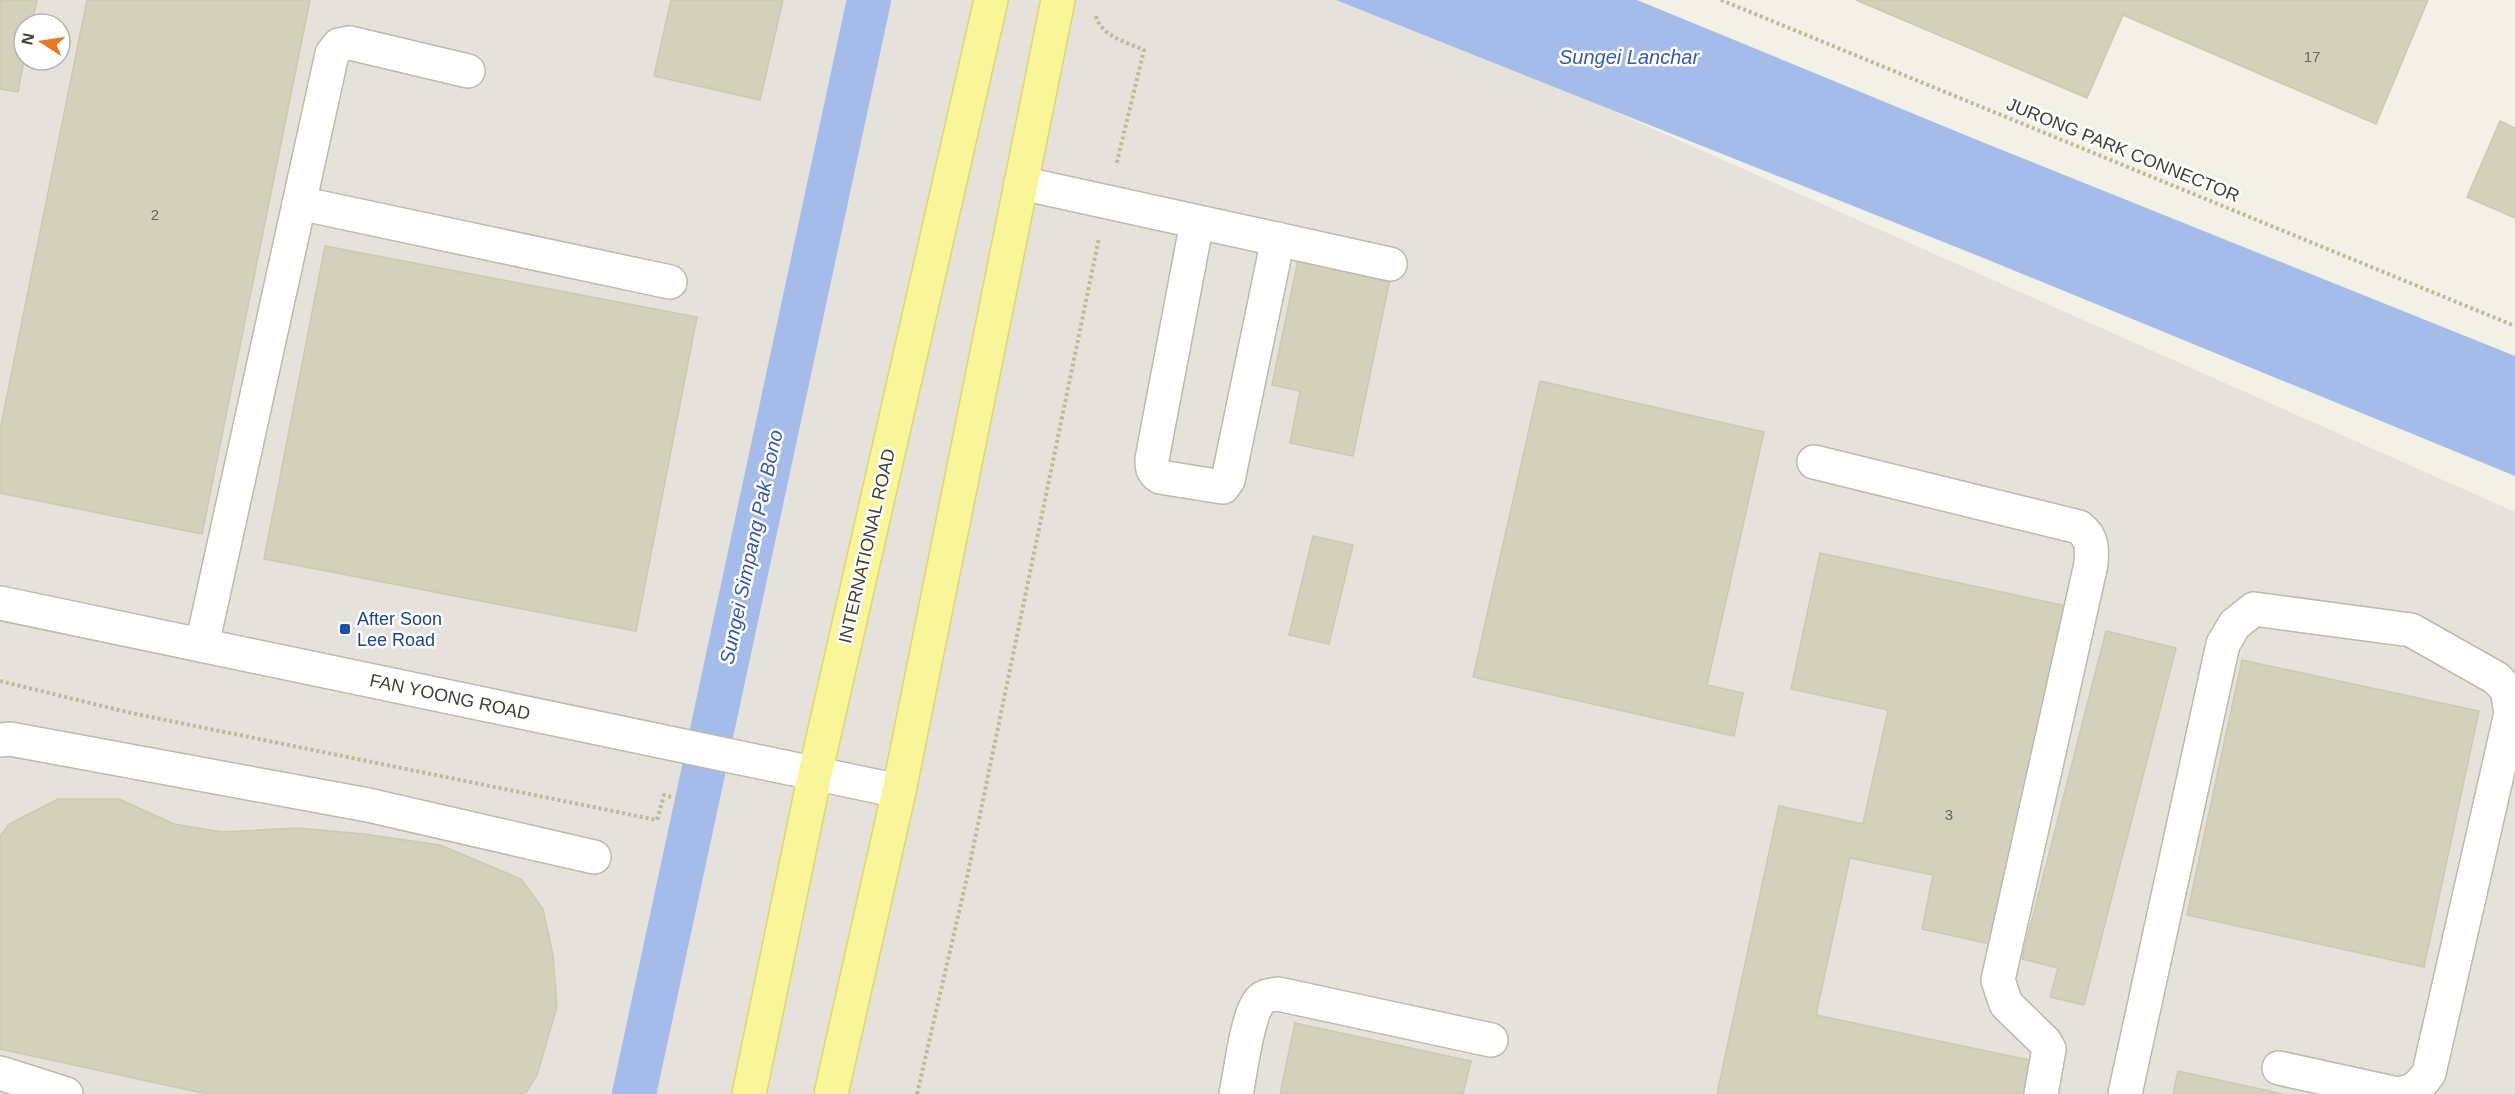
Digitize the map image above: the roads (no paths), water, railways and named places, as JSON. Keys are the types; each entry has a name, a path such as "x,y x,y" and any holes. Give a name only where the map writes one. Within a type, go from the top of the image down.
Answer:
{"main road":[{"name":"INTERNATIONAL ROAD","path":"749,1094 815,774 991,0"},
{"path":"831,1094 899,791 1058,0"}],"street":[{"path":"202,645 332,54 339,45 350,43 468,70"},
{"path":"1021,183 1390,264"},
{"path":"299,203 669,282"},
{"path":"1197,222 1152,459 1154,473 1160,477 1216,486 1223,486 1228,480 1278,239"},
{"path":"1814,462 2079,528 2087,533 2092,545 2091,564 1998,980 2006,1004 2045,1042 2049,1049 2041,1094"},
{"name":"FAN YOONG ROAD","path":"0,603 899,791"},
{"path":"2125,1094 2223,644 2235,624 2254,609 2411,630 2496,678 2507,688 2511,713 2428,1073 2421,1086 2411,1092 2398,1094 2279,1068"},
{"path":"0,740 10,739 368,804 594,857"},
{"path":"1236,1094 1252,1016 1258,1002 1266,996 1278,994 1491,1041"},
{"path":"0,1073 66,1094"}],"water":[{"name":"Sungei Lanchar","path":"1336,0 1637,0 1987,144 2515,356 2515,476 1986,259"}],"waterway":[{"name":"Sungei Simpang Pak Bono","path":"634,1094 869,0"}],"place":[{"name":"After Soon Lee Road","path":"345,629"}]}
